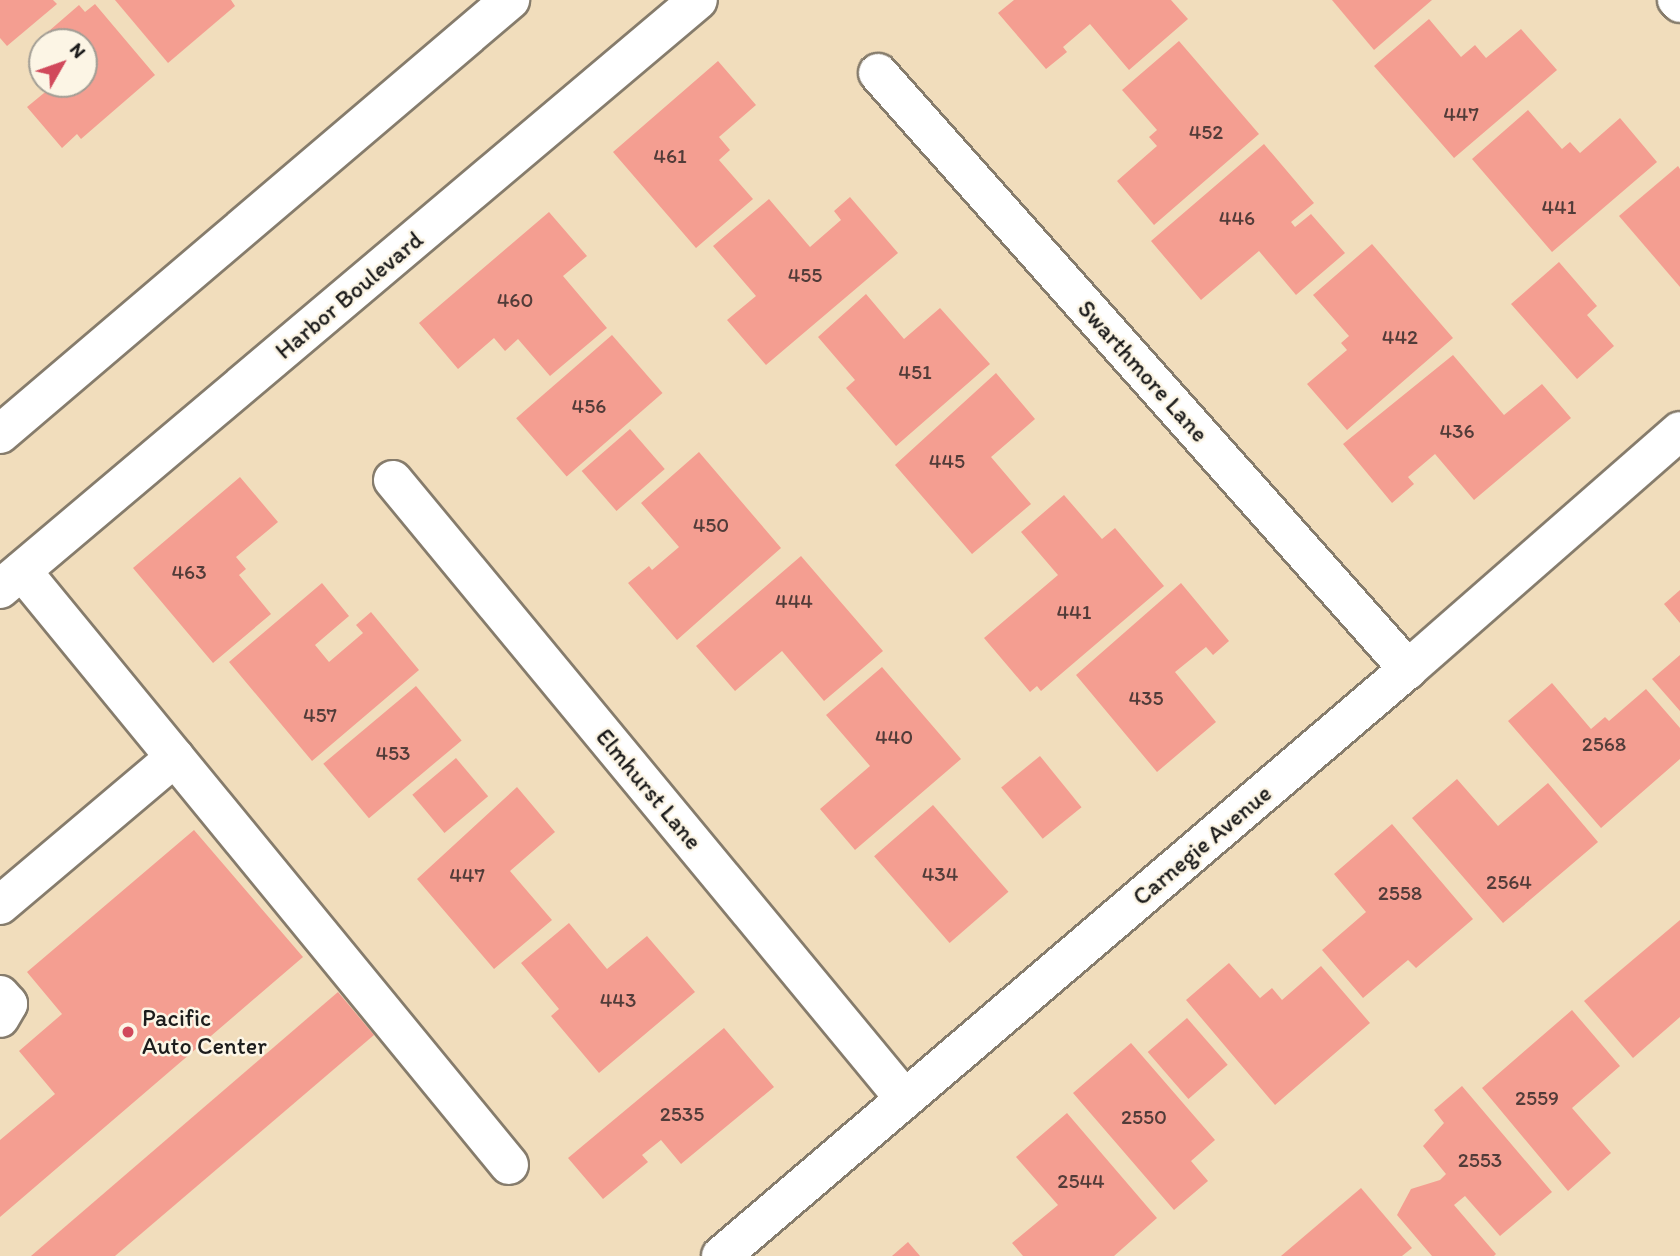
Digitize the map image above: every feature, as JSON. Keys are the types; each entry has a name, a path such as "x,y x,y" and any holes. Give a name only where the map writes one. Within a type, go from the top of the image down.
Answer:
{"street":[{"path":"0,434 510,0"},
{"name":"Harbor Boulevard","path":"11,580 698,0"},
{"name":"Swarthmore Lane","path":"878,73 1408,669"},
{"name":"Carnegie Avenue","path":"721,1256 1408,669 1680,430"},
{"name":"Elmhurst Lane","path":"393,480 904,1098"},
{"path":"11,580 175,757 509,1165"},
{"path":"0,905 175,757"},
{"path":"0,995 8,1004 0,1018"}],"building":[{"path":"0,0 53,0 57,4 7,46 0,38"},
{"path":"115,0 231,0 235,6 168,63"},
{"path":"1014,0 1171,0 1188,19 1129,70 1090,24 1063,47 1067,52 1046,69 998,13"},
{"path":"1332,0 1432,0 1374,50"},
{"path":"95,4 155,75 81,139 77,134 62,148 27,107 38,98 98,98 98,28 52,28 79,5 85,12"},
{"path":"1429,19 1461,57 1475,45 1486,58 1521,29 1557,70 1454,158 1374,66"},
{"path":"1179,41 1259,134 1154,225 1117,181 1157,146 1149,137 1157,130 1122,90"},
{"path":"718,61 756,105 719,137 730,150 719,160 753,199 696,248 613,152"},
{"path":"1528,110 1562,149 1570,142 1580,153 1620,118 1657,162 1552,252 1472,159"},
{"path":"1264,144 1314,203 1291,222 1295,227 1311,214 1345,253 1296,295 1259,251 1201,300 1151,241"},
{"path":"1678,166 1680,169 1680,287 1619,216"},
{"path":"850,197 898,253 766,365 727,320 756,296 713,246 769,199 810,247 841,220 834,211"},
{"path":"549,212 587,256 563,276 607,328 550,376 518,339 505,351 494,338 458,369 419,323"},
{"path":"1372,244 1453,338 1347,430 1307,384 1347,350 1341,343 1349,336 1313,295"},
{"path":"1559,262 1597,306 1587,315 1614,346 1577,379 1511,304"},
{"path":"866,294 904,339 940,308 990,364 896,446 846,388 855,380 818,337"},
{"path":"612,335 663,393 567,476 516,418"},
{"path":"1453,355 1504,415 1542,384 1571,418 1474,500 1435,454 1408,477 1414,484 1392,503 1343,444"},
{"path":"996,373 1035,419 991,457 1031,504 972,554 895,465"},
{"path":"630,429 665,469 616,511 582,471"},
{"path":"699,452 781,548 677,640 628,583 649,566 652,570 679,547 641,503"},
{"path":"240,477 278,522 236,557 246,569 239,575 271,614 213,663 133,568"},
{"path":"1064,495 1102,539 1115,528 1164,586 1041,691 1037,686 1030,692 984,638 1058,575 1021,532"},
{"path":"801,556 883,651 824,701 782,651 735,691 696,646"},
{"path":"322,583 349,616 315,645 329,662 363,633 356,625 371,612 419,670 312,761 229,662"},
{"path":"1181,583 1229,641 1213,655 1206,647 1175,672 1216,722 1157,772 1076,675"},
{"path":"1680,590 1680,623 1664,604"},
{"path":"1680,655 1680,711 1652,679"},
{"path":"882,667 961,759 855,850 820,809 870,766 826,715"},
{"path":"1552,683 1591,729 1605,717 1609,721 1646,689 1680,728 1680,759 1601,828 1508,721"},
{"path":"416,686 462,740 369,818 323,764"},
{"path":"1040,756 1082,807 1043,839 1001,787"},
{"path":"456,758 488,796 444,833 412,795"},
{"path":"1457,779 1498,826 1548,783 1598,842 1503,923 1412,818"},
{"path":"517,787 555,832 510,871 552,920 494,969 417,879"},
{"path":"933,805 1008,892 950,943 874,856"},
{"path":"1392,824 1473,919 1416,968 1408,960 1363,998 1322,950 1366,912 1334,874"},
{"name":"Pacific Auto Center","path":"194,830 303,957 0,1217 0,1140 55,1094 19,1051 62,1014 27,972"},
{"path":"1680,920 1680,1017 1633,1058 1584,1001"},
{"path":"569,923 607,969 647,936 695,992 599,1073 551,1016 559,1009 521,963"},
{"path":"1229,963 1260,998 1272,988 1282,1000 1321,966 1370,1023 1275,1105 1186,1000"},
{"path":"338,992 374,1035 115,1256 31,1256"},
{"path":"1572,1010 1620,1066 1572,1108 1611,1153 1568,1191 1482,1088"},
{"path":"1187,1018 1228,1065 1188,1099 1148,1052"},
{"path":"724,1028 774,1087 681,1164 661,1140 642,1155 648,1162 603,1199 568,1158"},
{"path":"1131,1043 1215,1140 1191,1161 1208,1181 1174,1210 1073,1093"},
{"path":"1462,1086 1552,1192 1500,1236 1465,1196 1454,1205 1496,1254 1494,1256 1432,1256 1397,1215 1411,1189 1440,1180 1446,1174 1423,1146 1444,1123 1434,1110"},
{"path":"1067,1113 1157,1218 1114,1256 1023,1256 1012,1243 1058,1205 1016,1157"},
{"path":"1361,1188 1412,1248 1402,1256 1281,1256"},
{"path":"908,1242 920,1256 892,1256"}],"place":[{"name":"Pacific Auto Center","path":"128,1032"}]}
